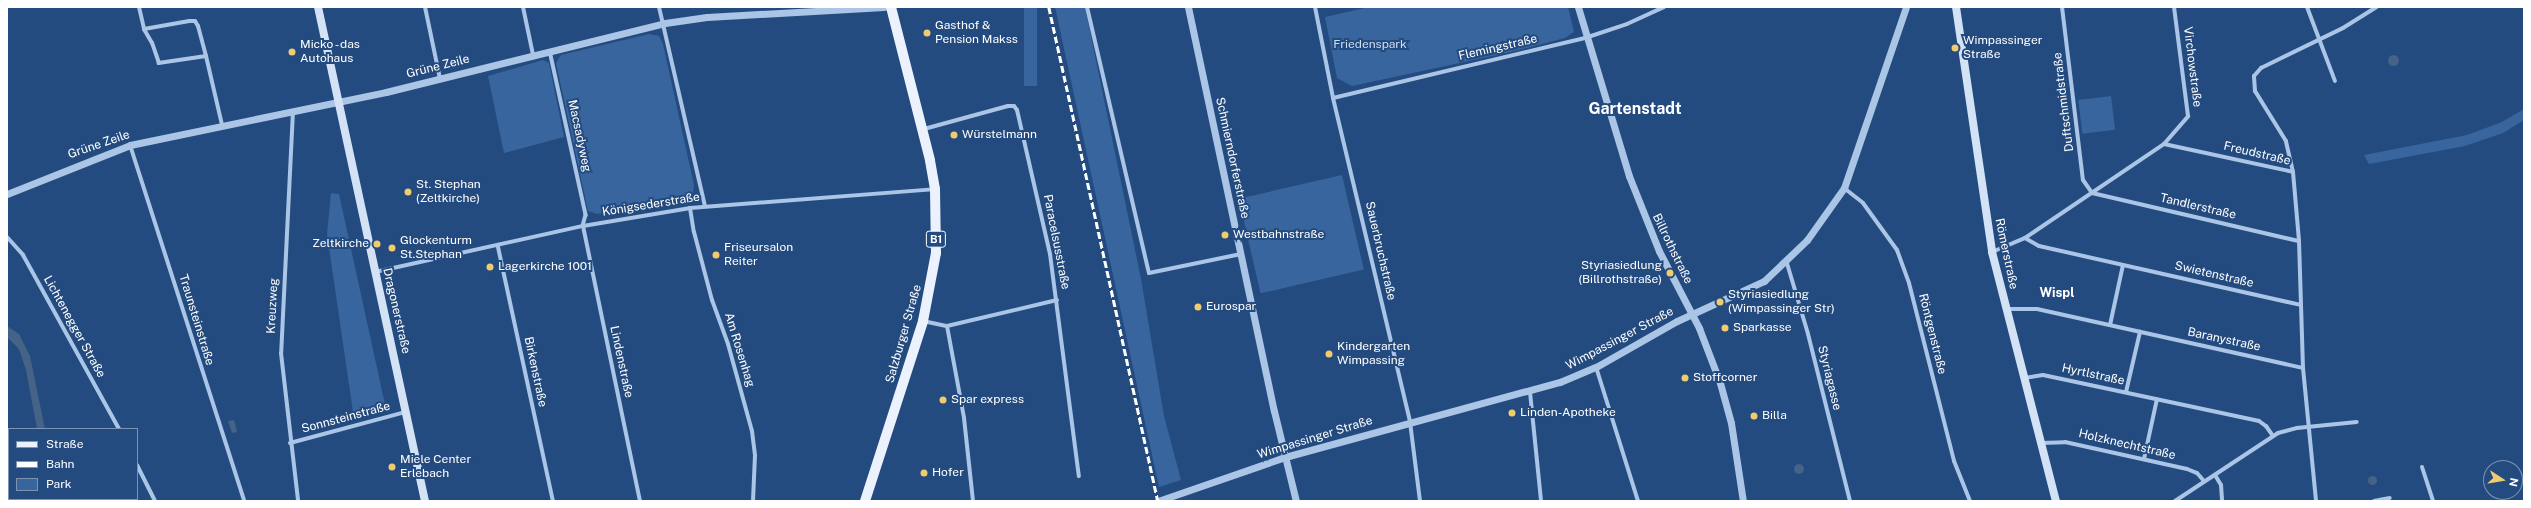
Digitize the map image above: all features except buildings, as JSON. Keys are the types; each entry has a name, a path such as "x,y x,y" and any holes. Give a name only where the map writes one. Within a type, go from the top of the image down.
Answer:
{"main road":[{"name":"Dragonerstraße","path":"318,7 375,272 407,412 425,501"},
{"name":"Salzburger Straße","path":"865,501 923,321 936,253 935,189 924,128 891,7"},
{"name":"Römerstraße","path":"1956,7 1992,252 2056,501"}],"street":[{"path":"138,7 144,29 152,43 159,63 206,56"},
{"path":"425,7 440,79"},
{"path":"523,7 533,54"},
{"path":"659,7 664,23 705,206"},
{"name":"Grüne Zeile","path":"7,194 130,145 338,102 440,79 533,54 664,23 769,10 884,7"},
{"path":"1087,7 1149,274 1241,254"},
{"name":"Schmierndorferstraße","path":"1188,7 1285,457 1296,501"},
{"name":"Sauerbruchstraße","path":"1315,7 1333,98 1410,422 1420,501"},
{"name":"Billrothstraße","path":"1578,7 1585,38 1629,176 1648,227 1692,315 1726,403 1743,501"},
{"name":"Flemingstraße","path":"1333,98 1585,38 1627,24 1664,7"},
{"name":"Wimpassinger Straße","path":"1158,501 1285,457 1410,422 1530,392 1596,367 1692,315 1764,281 1807,240 1844,188 1906,7"},
{"name":"Duftschmidstraße","path":"2062,7 2083,180 2092,193"},
{"name":"Virchowstraße","path":"2164,144 2188,116 2174,7"},
{"path":"2307,7 2335,81"},
{"path":"2293,172 2286,141 2255,91 2254,76 2261,68 2319,39 2377,7"},
{"path":"144,29 195,22 198,26 206,56 222,125"},
{"name":"Macsadyweg","path":"550,50 586,216 583,226"},
{"name":"Paracelsusstraße","path":"924,128 1008,106 1014,106 1017,110 1050,254 1058,300 1067,393 1079,476"},
{"name":"Kreuzweg","path":"293,111 281,353 290,443 298,501"},
{"path":"1992,252 2025,238 2164,144"},
{"name":"Freudstraße","path":"2164,144 2293,172 2299,241 2303,368 2316,501"},
{"name":"Traunsteinstraße","path":"130,145 244,501"},
{"name":"Röntgenstraße","path":"1844,188 1863,203 1897,250 1909,283 1954,461 1970,501"},
{"name":"Königsederstraße","path":"375,272 498,247 583,226 690,208 935,189"},
{"name":"Tandlerstraße","path":"2092,193 2299,241"},
{"name":"Am Rosenhag","path":"690,208 694,232 710,293 728,344 752,431 755,455 753,501"},
{"name":"Lindenstraße","path":"583,226 640,501"},
{"name":"Lichtenegger Straße","path":"7,237 23,255 118,428"},
{"name":"Swietenstraße","path":"2025,238 2039,246 2300,305"},
{"name":"Birkenstraße","path":"498,247 553,501"},
{"name":"Styriagasse","path":"1786,260 1806,327 1850,501"},
{"path":"2110,325 2123,265"},
{"path":"923,321 947,326 1058,300"},
{"name":"Baranystraße","path":"2007,309 2037,309 2303,368"},
{"path":"947,326 964,418 973,501"},
{"path":"2126,392 2140,332"},
{"path":"1596,367 1638,501"},
{"name":"Hyrtlstraße","path":"2024,378 2043,375 2259,421 2266,426 2273,436"},
{"path":"1530,392 1540,501"},
{"path":"2144,459 2157,399"},
{"name":"Sonnsteinstraße","path":"290,443 407,412"},
{"path":"2175,501 2273,436 2285,430 2309,426 2357,422"},
{"name":"Holzknechtstraße","path":"2041,443 2065,442 2144,459 2193,471 2204,481"},
{"path":"138,467 155,501"},
{"path":"2422,467 2433,501"},
{"path":"2215,475 2221,485 2222,501"},
{"path":"2374,501 2390,498"}],"green space":[{"path":"1024,7 1037,7 1037,86 1024,86"},
{"path":"1055,7 1085,7 1141,279 1164,416 1181,480 1159,487"},
{"name":"Friedenspark","path":"1369,7 1568,7 1574,32 1565,38 1511,52 1352,86 1337,78 1325,17"},
{"path":"649,34 659,36 663,44 694,185 693,194 686,199 597,214 588,211 556,63 561,55"},
{"path":"543,60 549,63 564,137 504,153 488,76"},
{"path":"2111,96 2115,130 2082,134 2078,100"},
{"path":"2524,109 2524,120 2503,133 2465,146 2369,164 2364,155 2467,135 2502,122"},
{"path":"1342,175 1364,270 1261,293 1239,199"},
{"path":"331,193 339,194 386,409 354,419 327,234"}],"shaded area":[{"path":"2393,54 2397,56 2399,60 2397,64 2393,66 2389,64 2387,60 2389,56"},
{"path":"7,326 19,334 30,356 45,428 37,428 26,370 19,349 7,337"},
{"path":"234,420 237,432 232,433 228,421"},
{"path":"1797,464 1801,464 1804,469 1801,474 1797,474 1794,471 1794,467"},
{"path":"2372,475 2377,480 2372,485 2367,480"}],"railway":[{"path":"1049,7 1158,501"}],"place":[{"name":"Gasthof & Pension Makss","path":"927,33"},
{"name":"Wimpassinger Straße","path":"1955,48"},
{"name":"Micko - das Autohaus","path":"292,52"},
{"name":"Würstelmann","path":"954,135"},
{"name":"St. Stephan (Zeltkirche)","path":"408,192"},
{"name":"Westbahnstraße","path":"1225,235"},
{"name":"Zeltkirche","path":"377,244"},
{"name":"Glockenturm St.Stephan","path":"392,248"},
{"name":"Friseursalon Reiter","path":"716,255"},
{"name":"Lagerkirche 1001","path":"490,267"},
{"name":"Styriasiedlung (Billrothstraße)","path":"1670,273"},
{"name":"Styriasiedlung (Wimpassinger Str)","path":"1720,302"},
{"name":"Eurospar","path":"1198,307"},
{"name":"Sparkasse","path":"1725,328"},
{"name":"Kindergarten Wimpassing","path":"1329,354"},
{"name":"Stoffcorner","path":"1685,378"},
{"name":"Spar express","path":"943,400"},
{"name":"Linden-Apotheke","path":"1512,413"},
{"name":"Billa","path":"1754,416"},
{"name":"Miele Center Erlebach","path":"392,467"},
{"name":"Hofer","path":"924,473"}],"district":[{"name":"Gartenstadt","path":"1635,109"},
{"name":"Wispl","path":"2057,293"}]}
